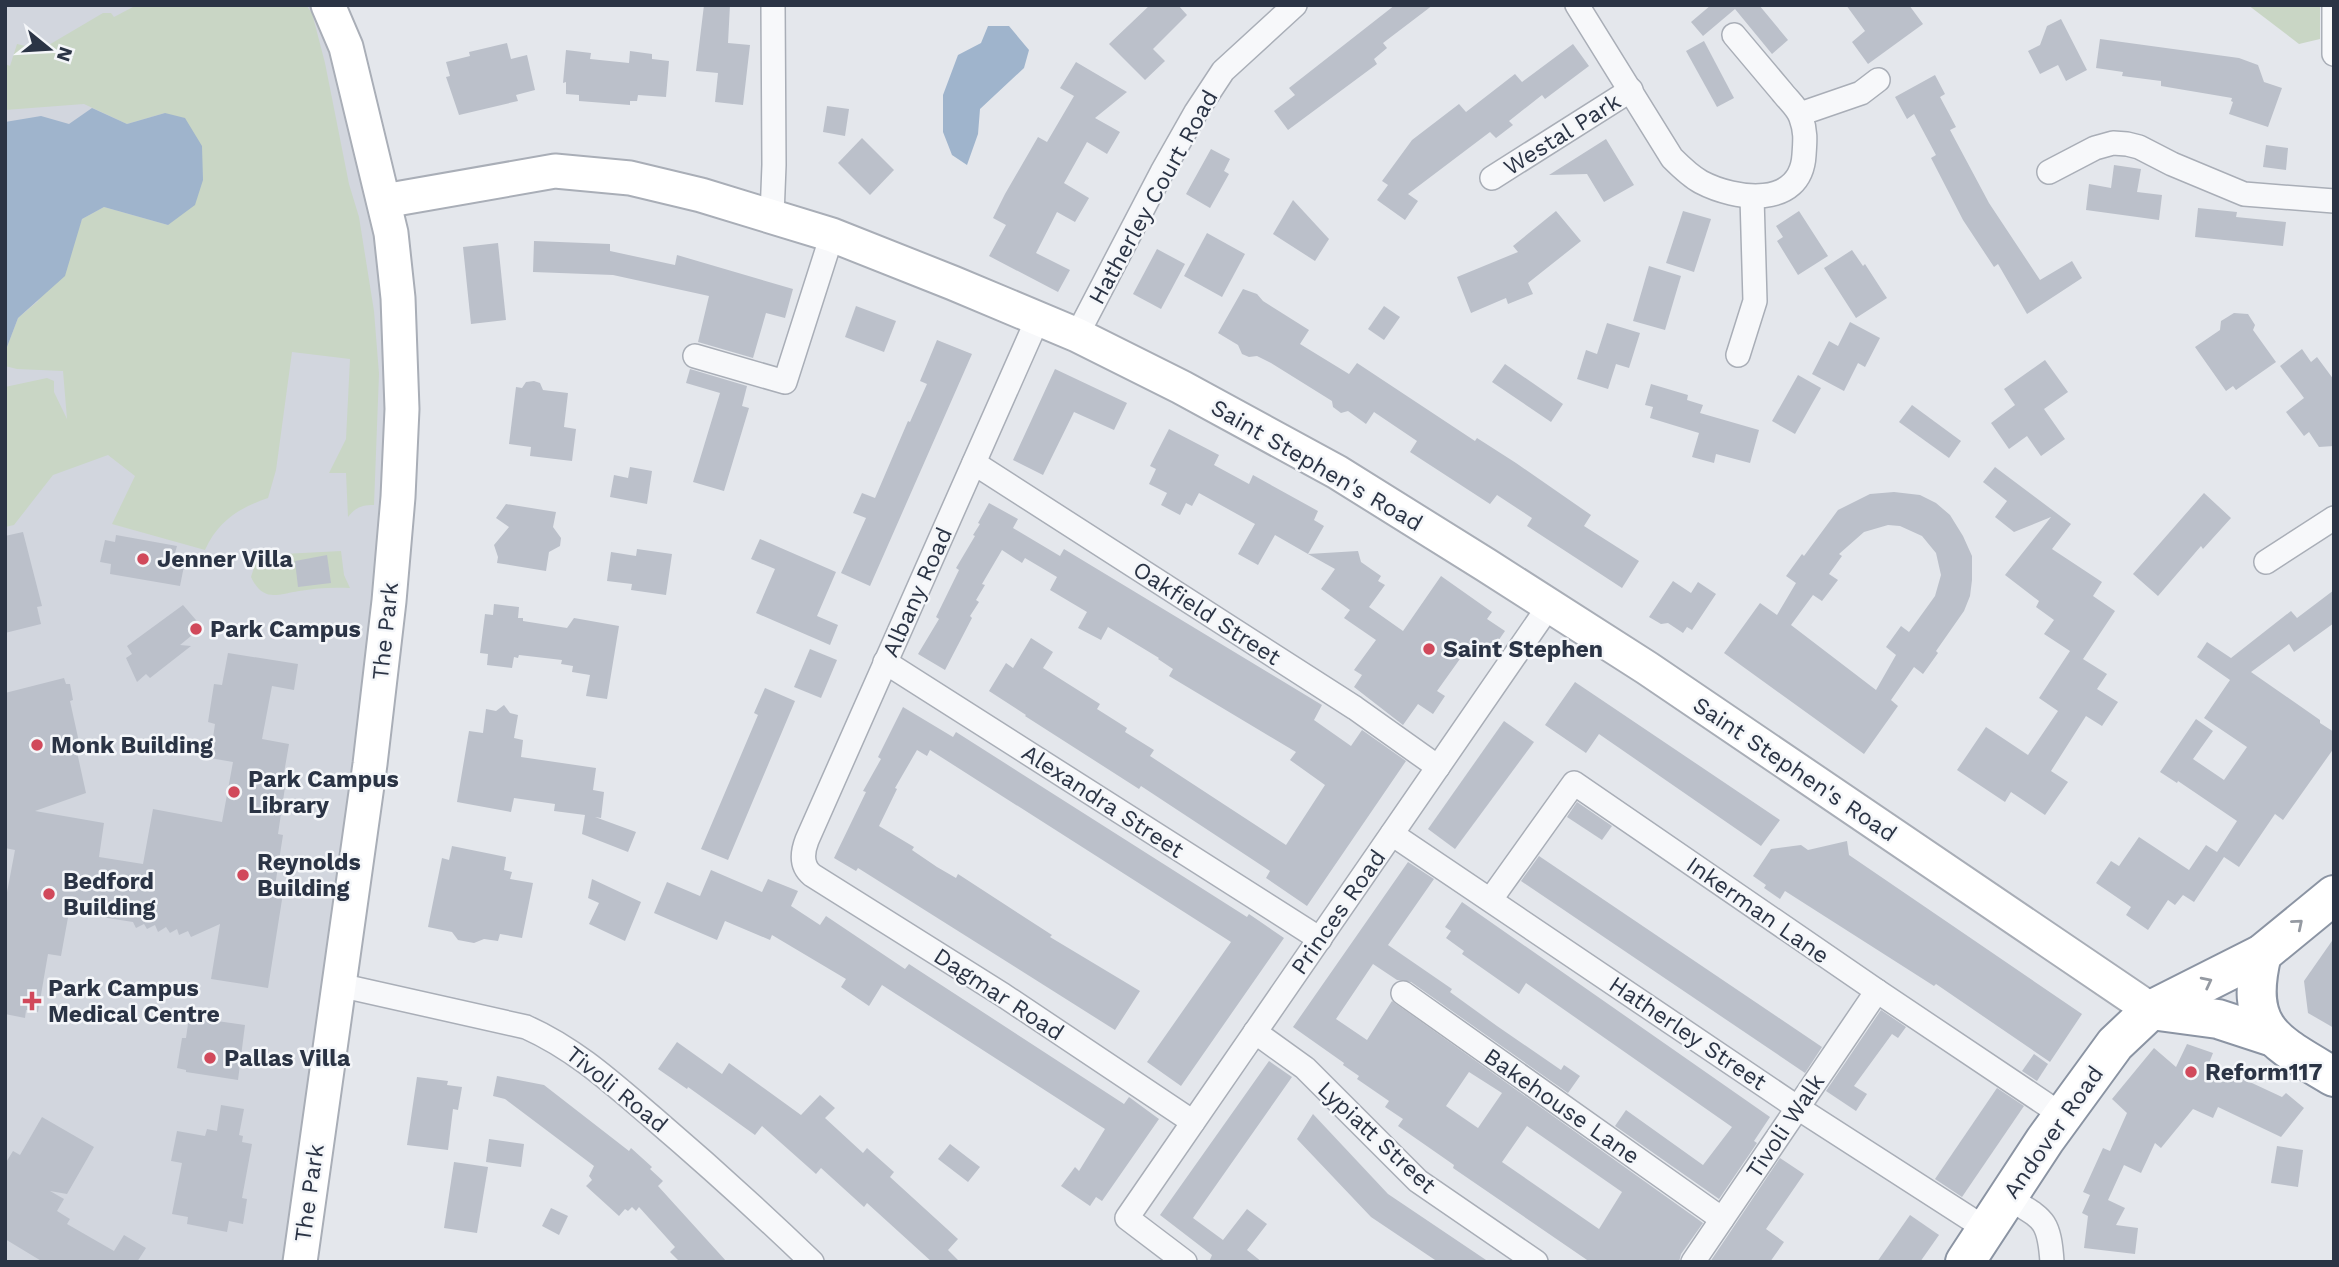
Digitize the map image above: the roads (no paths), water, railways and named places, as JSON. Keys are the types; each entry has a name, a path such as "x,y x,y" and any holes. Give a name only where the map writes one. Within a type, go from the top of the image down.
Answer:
{"highway":[{"name":"Andover Road","path":"1965,1262 2063,1115 2115,1044 2151,1010 2262,954 2334,895"},
{"path":"2262,954 2257,989 2263,1021 2270,1036"},
{"path":"2151,1010 2218,1019 2270,1036 2334,1077"}],"street":[{"name":"The Park","path":"300,1262 370,764 389,601 402,409 399,306 392,244 346,47 328,5"},
{"path":"772,216 773,5"},
{"name":"Hatherley Court Road","path":"1077,335 1162,172 1223,71 1295,5"},
{"name":"Westal Park","path":"1577,5 1672,158 1686,171 1717,189 1752,197 1775,194 1786,188 1800,172 1804,161 1805,133 1800,114"},
{"path":"2334,5 2334,54"},
{"path":"1734,34 1800,114 1861,93 1878,80"},
{"name":"Westal Park","path":"1493,178 1631,90"},
{"path":"2049,172 2105,145 2127,144 2244,194 2334,201"},
{"name":"Saint Stephen's Road","path":"384,201 555,171 629,178 701,195 832,235 1077,335 1181,387 1337,472 1647,667 2151,1010"},
{"path":"1738,355 1755,301 1752,197"},
{"path":"695,356 785,382 832,235"},
{"name":"Albany Road","path":"804,867 807,840 1038,318"},
{"name":"Oakfield Street","path":"974,463 1355,708 1438,767"},
{"path":"2266,562 2334,518"},
{"name":"Princes Road","path":"1185,1262 1127,1218 1549,606"},
{"name":"Alexandra Street","path":"885,662 1320,939"},
{"name":"Inkerman Lane","path":"1491,900 1574,783 2063,1115"},
{"name":"Hatherley Street","path":"1392,834 1798,1108 1986,1229"},
{"name":"Dagmar Road","path":"804,867 812,875 1003,995 1193,1122"},
{"name":"Tivoli Road","path":"338,985 526,1027 554,1039 586,1061 722,1177 812,1262"},
{"name":"Tivoli Walk","path":"1693,1262 1877,991"},
{"name":"Bakehouse Lane","path":"1403,993 1722,1219"},
{"name":"Lypiatt Street","path":"1255,1032 1305,1068 1418,1181 1536,1262"},
{"path":"2007,1197 2041,1218 2048,1233 2052,1262"}],"water":[{"path":"988,26 1009,26 1029,50 1024,68 980,109 978,134 967,165 952,155 943,132 943,95 958,55 981,43"},
{"path":"92,108 127,124 165,113 185,118 202,146 203,180 195,205 168,225 104,207 82,219 65,276 18,318 7,347 5,361 5,122 41,116 69,124"}],"place":[{"name":"Jenner Villa","path":"143,559"},
{"name":"Park Campus","path":"196,629"},
{"name":"Saint Stephen","path":"1429,649"},
{"name":"Monk Building","path":"37,745"},
{"name":"Park Campus Library","path":"234,792"},
{"name":"Reynolds Building","path":"243,875"},
{"name":"Bedford Building","path":"49,894"},
{"name":"Park Campus Medical Centre","path":"32,1001"},
{"name":"Pallas Villa","path":"210,1058"},
{"name":"Reform117","path":"2191,1072"}]}
